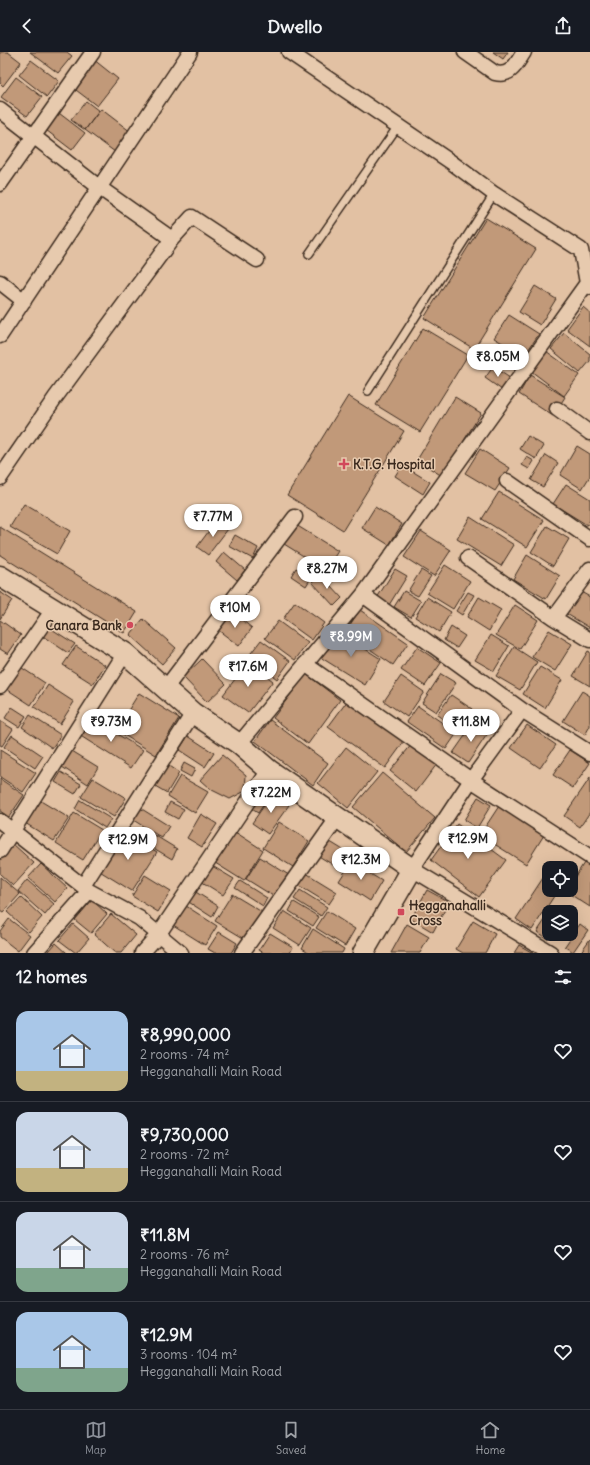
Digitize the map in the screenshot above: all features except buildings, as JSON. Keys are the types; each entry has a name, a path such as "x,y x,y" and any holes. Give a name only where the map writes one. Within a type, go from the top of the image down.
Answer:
{"main road":[{"path":"0,576 125,653 193,713 239,744 269,770 412,869 365,952"}],"street":[{"path":"0,184 94,52"},
{"path":"0,336 190,52"},
{"path":"239,744 364,595 589,285 581,250 494,194 451,162 289,52"},
{"path":"465,52 495,73 501,74 511,71 524,52"},
{"path":"0,110 100,188 172,238"},
{"path":"0,478 55,398 172,238 192,217 258,260"},
{"path":"0,282 24,301"},
{"path":"557,409 590,433"},
{"path":"507,481 590,539"},
{"path":"165,689 295,517"},
{"path":"468,558 554,618 590,640"},
{"path":"554,618 590,569"},
{"path":"364,595 522,710 590,753"},
{"path":"0,686 54,608"},
{"path":"0,851 125,653"},
{"path":"305,664 470,780 590,857"},
{"path":"522,710 470,780 412,869 551,953"},
{"path":"34,953 86,889 193,713"},
{"path":"142,953 158,935 269,770"},
{"path":"242,953 338,817"},
{"path":"0,821 86,889 139,918 182,953"}],"lane":[{"path":"309,254 398,126"},
{"path":"368,391 494,194"}],"place":[{"name":"K.T.G. Hospital","path":"344,464"},
{"name":"Canara Bank","path":"130,625"},
{"name":"Hegganahalli Cross","path":"401,912"}]}
